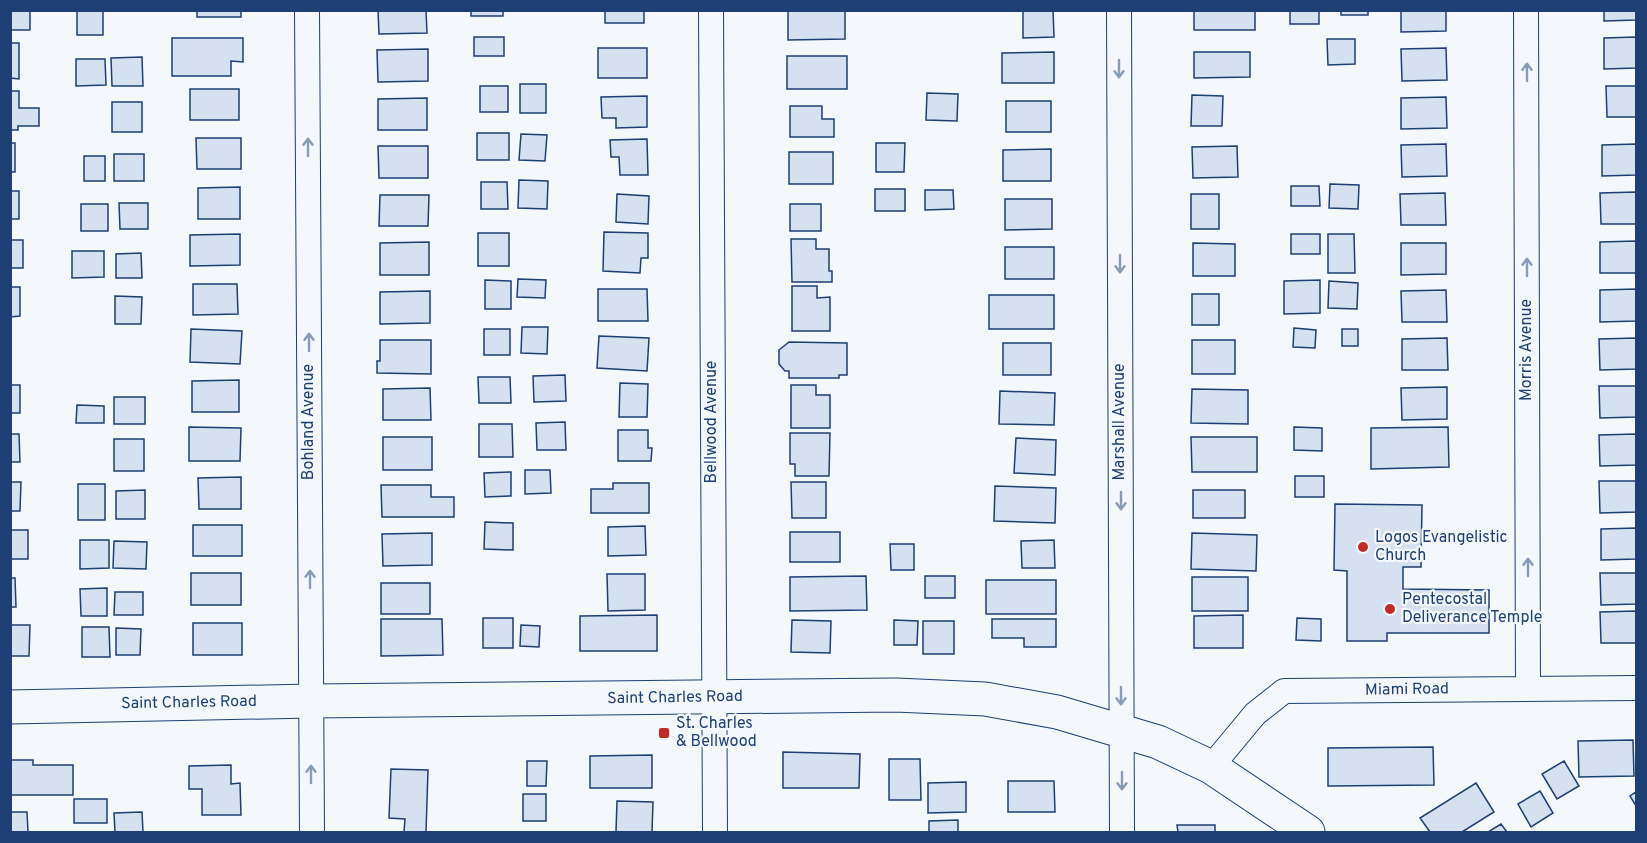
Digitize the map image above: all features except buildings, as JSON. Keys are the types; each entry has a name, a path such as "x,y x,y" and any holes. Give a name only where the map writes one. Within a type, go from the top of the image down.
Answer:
{"main road":[{"name":"Saint Charles Road","path":"10,707 311,701 896,695 985,699 1057,712 1158,742 1211,767 1308,832"}],"street":[{"name":"Bohland Avenue","path":"307,10 312,832"},
{"name":"Bellwood Avenue","path":"711,10 715,832"},
{"name":"Marshall Avenue","path":"1119,10 1122,832"},
{"name":"Morris Avenue","path":"1526,10 1528,689"},
{"name":"Miami Road","path":"1211,767 1255,714 1284,691 1636,688"}],"place":[{"name":"Logos Evangelistic Church","path":"1363,547"},
{"name":"Pentecostal Deliverance Temple","path":"1390,609"},
{"name":"St. Charles & Bellwood","path":"664,733"}]}
